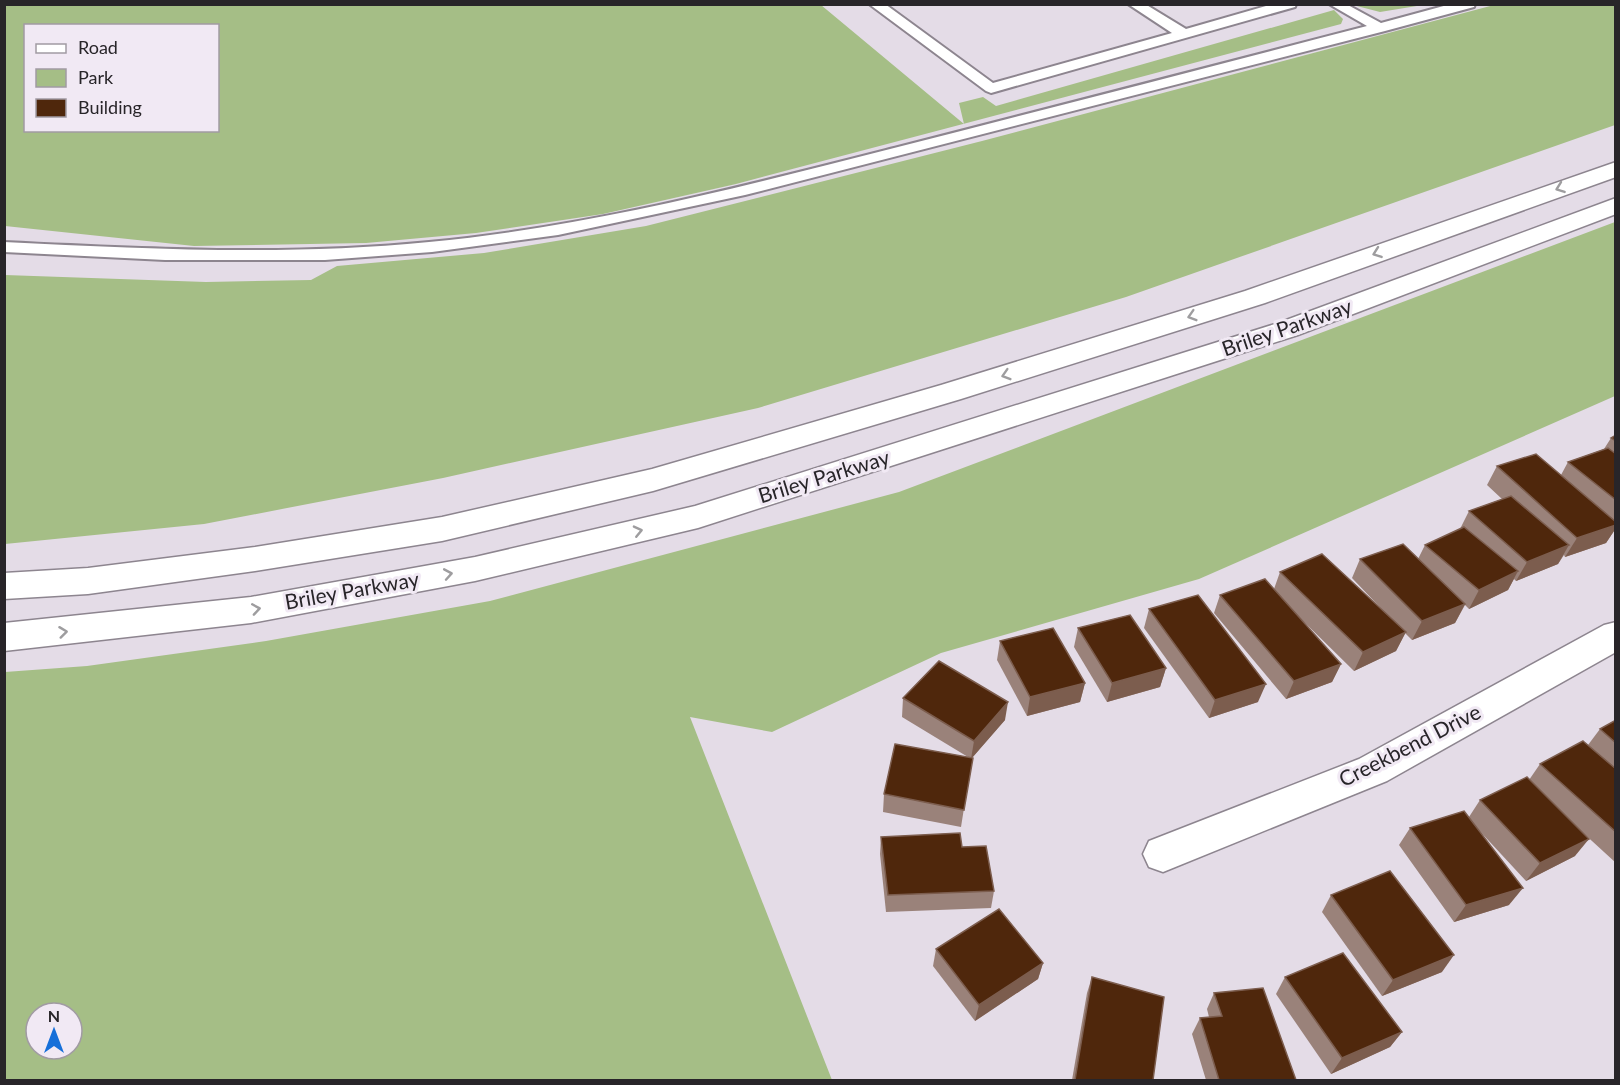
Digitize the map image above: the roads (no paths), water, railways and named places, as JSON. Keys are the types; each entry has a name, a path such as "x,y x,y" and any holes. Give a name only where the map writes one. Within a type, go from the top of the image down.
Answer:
{"main road":[{"name":"Briley Parkway","path":"4,586 88,581 278,556 442,529 654,480 951,392 1255,297 1616,169"},
{"name":"Briley Parkway","path":"4,637 251,610 475,569 698,517 1288,329 1616,205"},
{"name":"Creekbend Drive","path":"1163,854 1372,770 1616,635"}],"lane":[{"path":"875,4 991,88 1290,4"},
{"path":"1134,4 1184,34"},
{"path":"1335,4 1380,28"},
{"path":"4,247 120,254 285,257 432,247 591,225 759,187 1469,4"}]}
